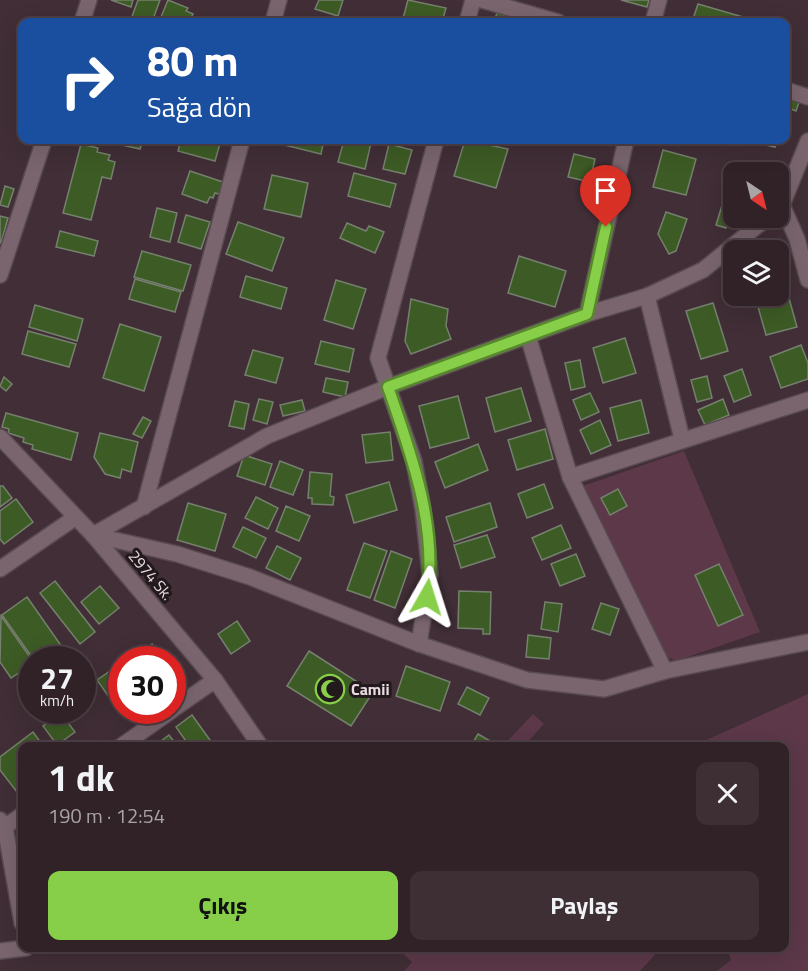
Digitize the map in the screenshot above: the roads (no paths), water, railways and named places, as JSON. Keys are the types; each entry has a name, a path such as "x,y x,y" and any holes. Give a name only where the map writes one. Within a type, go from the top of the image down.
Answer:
{"street":[{"path":"83,18 89,0"},
{"path":"274,18 279,0"},
{"path":"468,18 473,0"},
{"path":"482,0 544,18"},
{"path":"654,18 659,0"},
{"path":"790,91 808,97"},
{"path":"789,186 808,141"},
{"path":"0,275 43,144"},
{"path":"144,507 241,144"},
{"path":"419,644 430,574 423,510 414,461 378,358 435,144"},
{"path":"587,314 625,144"},
{"path":"789,224 797,239 808,280"},
{"path":"93,535 267,436 388,387 587,314 647,296 703,270 755,228"},
{"path":"647,296 682,439"},
{"path":"528,336 570,477 665,671"},
{"path":"570,477 808,400"},
{"name":"2974 Sk.","path":"0,437 93,535 215,680 258,742"},
{"path":"0,569 76,518"},
{"path":"93,535 177,554 250,577 419,644 527,680 604,689 665,671 808,642"},
{"path":"186,701 215,680"},
{"path":"127,742 153,724"},
{"path":"18,817 2,826 18,904"},
{"path":"0,951 18,949"}],"place":[{"name":"Camii","path":"330,689"}]}
